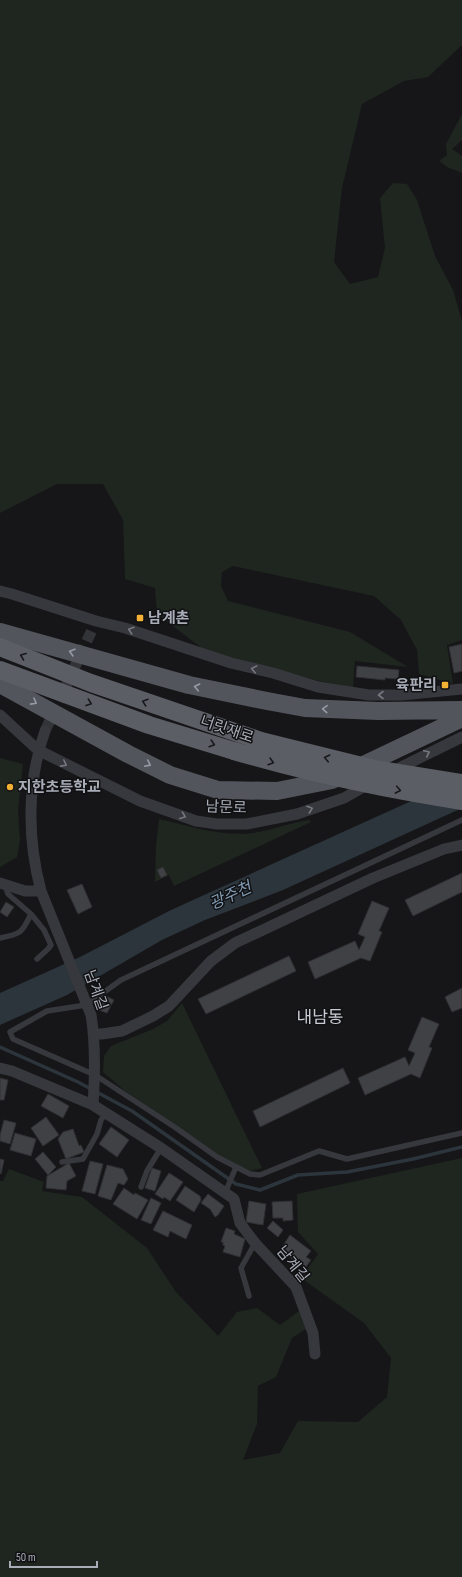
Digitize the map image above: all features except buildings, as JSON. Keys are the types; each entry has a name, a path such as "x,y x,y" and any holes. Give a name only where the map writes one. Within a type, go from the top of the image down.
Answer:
{"highway":[{"name":"너릿재로","path":"0,647 90,683 261,741 374,769 462,783"},
{"name":"너릿재로","path":"0,670 149,725 288,767 462,801"}],"main road":[{"path":"0,632 189,685 267,702 305,708 378,711 462,710"},
{"path":"0,684 128,754 170,775 218,790 277,791 332,780 462,718"}],"street":[{"path":"0,591 12,594 94,626 125,628 231,663 273,673 318,687 369,695 462,689"},
{"name":"남문로","path":"0,715 38,750 140,801 196,821 217,824 247,824 297,814 344,798 412,760 462,736"},
{"name":"남계길","path":"45,731 38,750 31,807 31,828 37,869 42,890 90,1015 94,1034 93,1102"},
{"path":"94,1034 122,1031 153,1016 169,1006 211,961 235,943 374,878 444,849 462,845"},
{"path":"2,883 25,891 42,890"},
{"name":"남계길","path":"0,1068 12,1071 93,1102 106,1113 227,1190 234,1199 240,1223 255,1243 296,1286 313,1333 315,1354"}],"lane":[{"path":"462,820 121,980 86,1002 47,1011 10,1032 13,1039 94,1078 176,1128 217,1157 250,1174 260,1175 319,1152 348,1159 462,1133"},
{"path":"2,883 8,894 31,914 44,930 51,945 36,959"},
{"path":"0,938 14,936 24,930 31,914"},
{"path":"62,1162 83,1159 97,1134 101,1120 106,1113"},
{"path":"141,1187 147,1171 161,1148"},
{"path":"227,1190 236,1168"},
{"name":"남계길","path":"249,1296 241,1268 255,1243"}],"shaded area":[{"path":"0,0 462,0 462,45 428,77 404,81 362,104 342,188 334,262 350,284 378,277 385,248 380,198 393,183 407,184 417,200 435,256 453,290 462,321 462,640 447,645 453,684 419,674 417,650 401,620 374,596 233,566 222,572 221,586 228,601 350,632 408,667 355,661 353,688 319,681 207,652 157,614 155,588 125,579 123,520 103,484 57,484 0,513"},
{"path":"462,114 462,140 452,149 462,156 462,173 447,167 439,161 447,155 446,144"},
{"name":"지한초등학교","path":"0,758 23,764 18,811 20,841 17,857 0,867"},
{"path":"159,819 206,830 241,834 260,832 309,820 311,822 174,886 169,875 155,882 156,846"},
{"path":"182,1003 262,1168 250,1171 217,1155 125,1091 103,1072 104,1056 111,1046 153,1029 167,1021"},
{"path":"462,1158 462,1577 0,1577 0,1181 3,1181 9,1169 44,1182 42,1191 82,1197 147,1248 176,1292 218,1336 237,1312 257,1308 280,1325 299,1311 306,1329 292,1338 276,1377 258,1386 257,1424 243,1460 280,1453 298,1421 358,1422 387,1397 391,1358 364,1323 301,1278 318,1254 298,1232 297,1194"}],"water":[{"name":"광주천","path":"462,778 462,808 283,890 205,920 162,940 67,995 0,1025 0,993 80,957 171,910"}],"waterway":[{"path":"0,1047 78,1082 132,1111 236,1184 260,1190 298,1175 347,1172 413,1159 462,1147"}],"tunnel":[{"path":"45,731 92,630"}],"place":[{"name":"남계촌","path":"140,618"},
{"name":"육판리","path":"445,685"},
{"name":"지한초등학교","path":"10,787"}],"district":[{"name":"내남동","path":"320,1017"}]}
